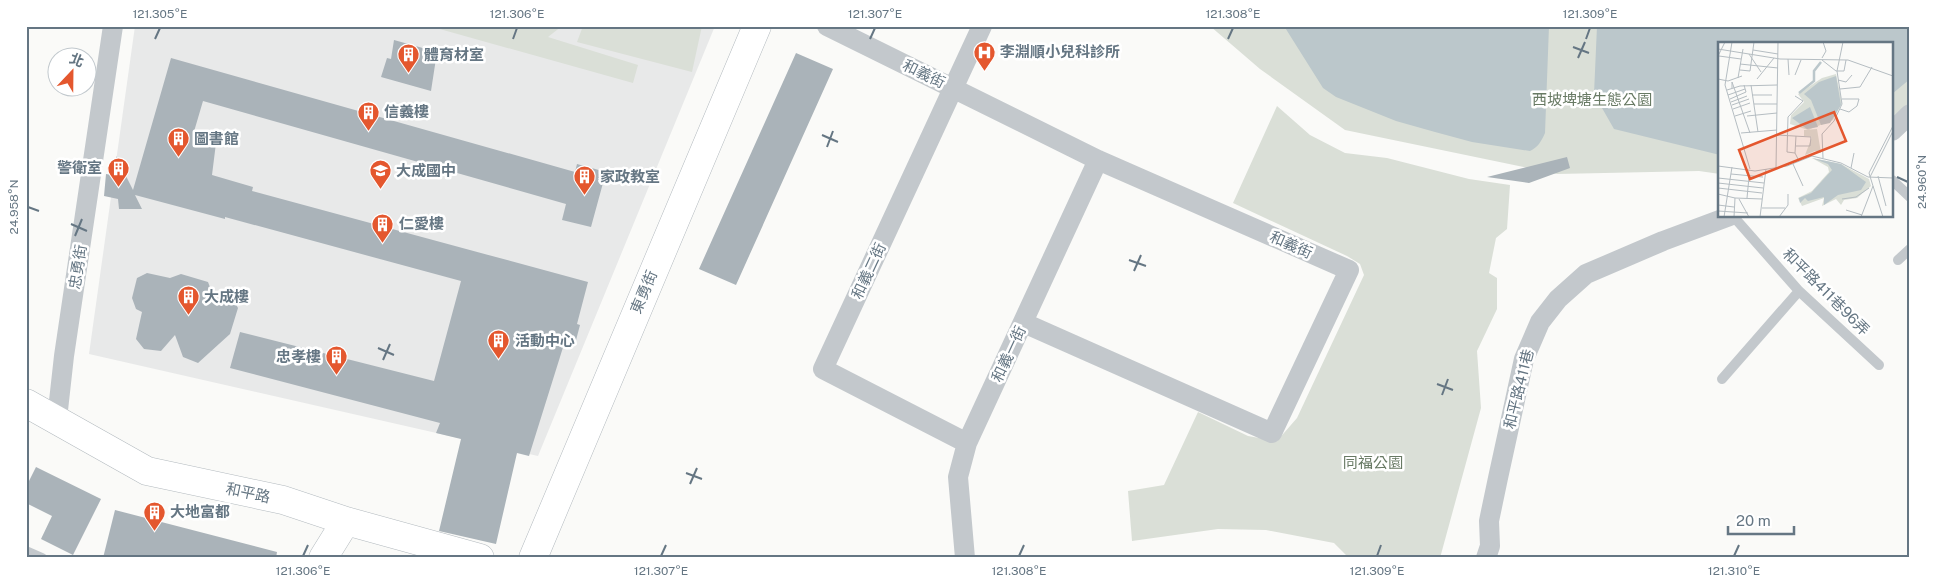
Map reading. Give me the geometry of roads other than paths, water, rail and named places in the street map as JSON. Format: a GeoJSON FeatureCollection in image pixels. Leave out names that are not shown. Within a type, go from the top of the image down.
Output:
{"type":"FeatureCollection","features":[{"type":"Feature","properties":{"kind":"street","name":"忠勇街"},"geometry":{"type":"LineString","coordinates":[[57,419],[64,356],[114,26]]}},
{"type":"Feature","properties":{"kind":"street","name":"東勇街"},"geometry":{"type":"LineString","coordinates":[[533,558],[756,26]]}},
{"type":"Feature","properties":{"kind":"street","name":"和義街"},"geometry":{"type":"LineString","coordinates":[[826,26],[1098,160],[1349,270],[1272,432],[1024,323]]}},
{"type":"Feature","properties":{"kind":"street","name":"和義二街"},"geometry":{"type":"LineString","coordinates":[[967,443],[823,369],[982,26]]}},
{"type":"Feature","properties":{"kind":"street"},"geometry":{"type":"LineString","coordinates":[[1894,129],[1910,114]]}},
{"type":"Feature","properties":{"kind":"street","name":"和義一街"},"geometry":{"type":"LineString","coordinates":[[965,558],[958,477],[967,443],[1098,160]]}},
{"type":"Feature","properties":{"kind":"street","name":"和平路411巷"},"geometry":{"type":"LineString","coordinates":[[1486,558],[1490,546],[1489,521],[1524,358],[1540,322],[1558,299],[1586,274],[1663,241],[1726,218]]}},
{"type":"Feature","properties":{"kind":"street","name":"和平路"},"geometry":{"type":"LineString","coordinates":[[26,403],[147,471],[283,500],[346,521],[480,558]]}},
{"type":"Feature","properties":{"kind":"street"},"geometry":{"type":"LineString","coordinates":[[323,558],[346,521]]}},
{"type":"Feature","properties":{"kind":"lane"},"geometry":{"type":"LineString","coordinates":[[1894,182],[1910,197]]}},
{"type":"Feature","properties":{"kind":"lane","name":"和平路411巷96弄"},"geometry":{"type":"LineString","coordinates":[[1734,218],[1799,291],[1879,365]]}},
{"type":"Feature","properties":{"kind":"lane"},"geometry":{"type":"LineString","coordinates":[[1898,260],[1910,249]]}},
{"type":"Feature","properties":{"kind":"lane"},"geometry":{"type":"LineString","coordinates":[[1722,379],[1799,291]]}},
{"type":"Feature","properties":{"kind":"lane"},"geometry":{"type":"LineString","coordinates":[[26,551],[42,558]]}},
{"type":"Feature","properties":{"kind":"place","name":"李淵順小兒科診所"},"geometry":{"type":"Point","coordinates":[984,71]}},
{"type":"Feature","properties":{"kind":"place","name":"體育材室"},"geometry":{"type":"Point","coordinates":[408,74]}},
{"type":"Feature","properties":{"kind":"place","name":"信義樓"},"geometry":{"type":"Point","coordinates":[368,131]}},
{"type":"Feature","properties":{"kind":"place","name":"圖書館"},"geometry":{"type":"Point","coordinates":[178,158]}},
{"type":"Feature","properties":{"kind":"place","name":"警衛室"},"geometry":{"type":"Point","coordinates":[118,187]}},
{"type":"Feature","properties":{"kind":"place","name":"大成國中"},"geometry":{"type":"Point","coordinates":[380,190]}},
{"type":"Feature","properties":{"kind":"place","name":"家政教室"},"geometry":{"type":"Point","coordinates":[584,196]}},
{"type":"Feature","properties":{"kind":"place","name":"仁愛樓"},"geometry":{"type":"Point","coordinates":[383,243]}},
{"type":"Feature","properties":{"kind":"place","name":"大成樓"},"geometry":{"type":"Point","coordinates":[188,316]}},
{"type":"Feature","properties":{"kind":"place","name":"活動中心"},"geometry":{"type":"Point","coordinates":[499,360]}},
{"type":"Feature","properties":{"kind":"place","name":"忠孝樓"},"geometry":{"type":"Point","coordinates":[337,376]}},
{"type":"Feature","properties":{"kind":"place","name":"大地富都"},"geometry":{"type":"Point","coordinates":[154,531]}},
{"type":"Feature","properties":{"kind":"park label","name":"西坡埤塘生態公園"},"geometry":{"type":"Point","coordinates":[1592,100]}},
{"type":"Feature","properties":{"kind":"park label","name":"同福公園"},"geometry":{"type":"Point","coordinates":[1373,463]}}]}
